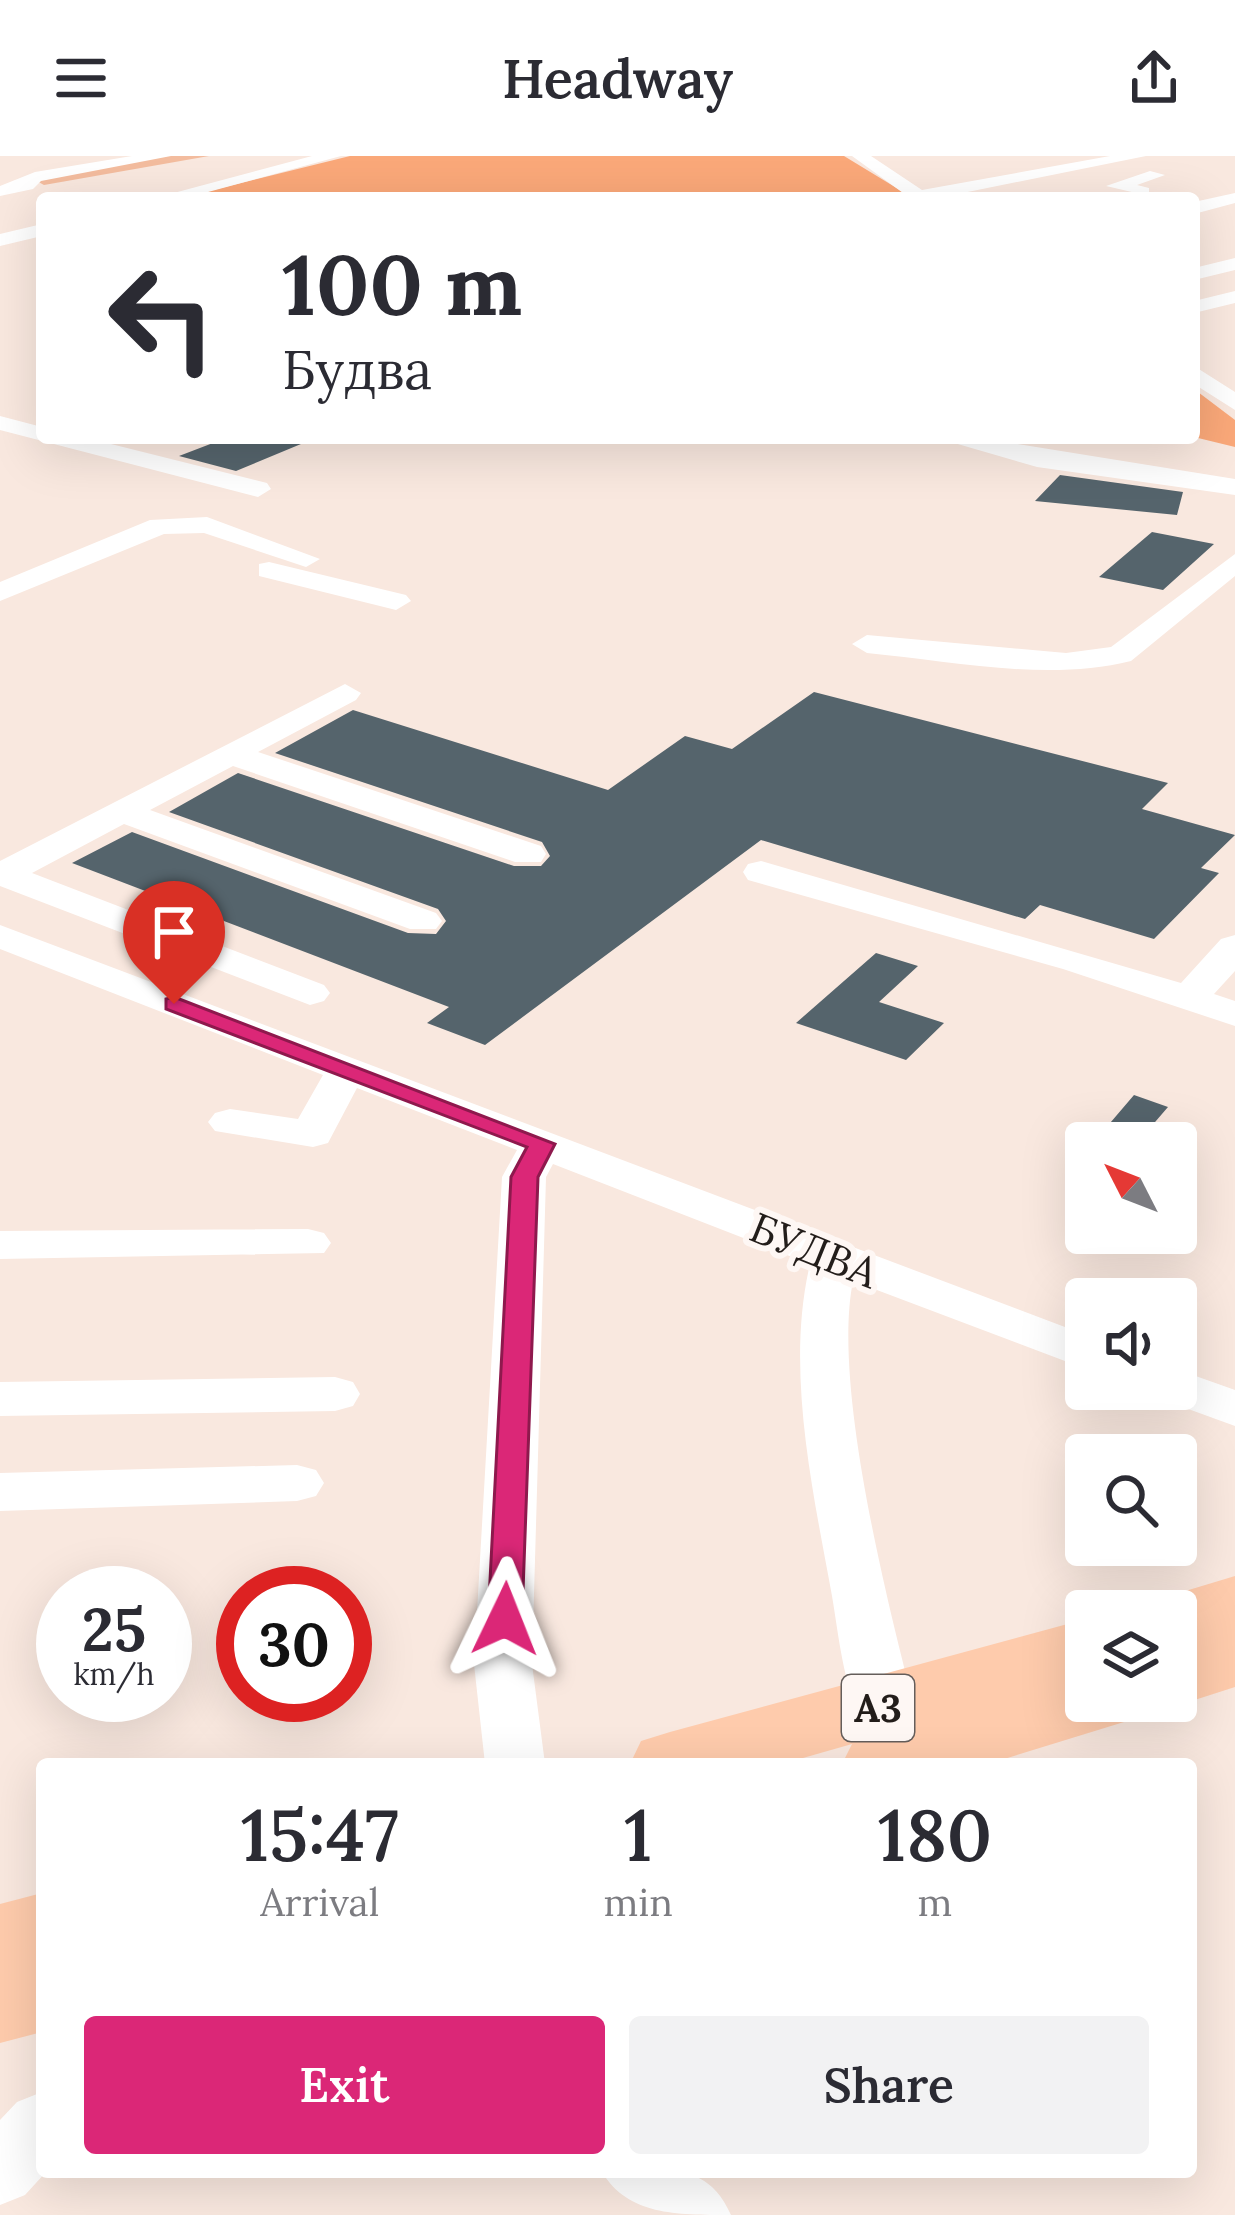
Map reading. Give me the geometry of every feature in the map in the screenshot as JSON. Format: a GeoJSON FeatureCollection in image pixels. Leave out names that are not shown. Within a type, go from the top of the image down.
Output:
{"type":"FeatureCollection","features":[{"type":"Feature","properties":{"kind":"main road"},"geometry":{"type":"LineString","coordinates":[[1197,1616],[1235,1604]]}},
{"type":"Feature","properties":{"kind":"main road","name":"A3"},"geometry":{"type":"LineString","coordinates":[[883,1735],[1065,1657]]}},
{"type":"Feature","properties":{"kind":"main road"},"geometry":{"type":"LineString","coordinates":[[1197,1670],[1235,1658]]}},
{"type":"Feature","properties":{"kind":"main road","name":"A3"},"geometry":{"type":"LineString","coordinates":[[714,1758],[1065,1706]]}},
{"type":"Feature","properties":{"kind":"main road"},"geometry":{"type":"LineString","coordinates":[[0,1941],[36,1932]]}},
{"type":"Feature","properties":{"kind":"main road"},"geometry":{"type":"LineString","coordinates":[[0,2004],[36,1995]]}},
{"type":"Feature","properties":{"kind":"street"},"geometry":{"type":"LineString","coordinates":[[0,191],[44,175],[163,156]]}},
{"type":"Feature","properties":{"kind":"street"},"geometry":{"type":"LineString","coordinates":[[188,192],[333,156]]}},
{"type":"Feature","properties":{"kind":"street"},"geometry":{"type":"LineString","coordinates":[[860,156],[913,192]]}},
{"type":"Feature","properties":{"kind":"street"},"geometry":{"type":"LineString","coordinates":[[1075,156],[1165,170],[1115,186],[1144,192]]}},
{"type":"Feature","properties":{"kind":"street"},"geometry":{"type":"LineString","coordinates":[[947,192],[1122,160]]}},
{"type":"Feature","properties":{"kind":"street"},"geometry":{"type":"LineString","coordinates":[[1200,207],[1235,198]]}},
{"type":"Feature","properties":{"kind":"street"},"geometry":{"type":"LineString","coordinates":[[0,244],[36,232]]}},
{"type":"Feature","properties":{"kind":"street"},"geometry":{"type":"LineString","coordinates":[[0,244],[36,252]]}},
{"type":"Feature","properties":{"kind":"street"},"geometry":{"type":"LineString","coordinates":[[1200,273],[1235,264]]}},
{"type":"Feature","properties":{"kind":"street"},"geometry":{"type":"LineString","coordinates":[[1200,306],[1235,297]]}},
{"type":"Feature","properties":{"kind":"street"},"geometry":{"type":"LineString","coordinates":[[1200,377],[1235,403]]}},
{"type":"Feature","properties":{"kind":"street"},"geometry":{"type":"LineString","coordinates":[[0,423],[36,432]]}},
{"type":"Feature","properties":{"kind":"street"},"geometry":{"type":"LineString","coordinates":[[82,444],[258,489]]}},
{"type":"Feature","properties":{"kind":"street"},"geometry":{"type":"LineString","coordinates":[[974,444],[1037,459],[1235,487]]}},
{"type":"Feature","properties":{"kind":"street"},"geometry":{"type":"LineString","coordinates":[[0,592],[137,533],[207,525],[306,559]]}},
{"type":"Feature","properties":{"kind":"street"},"geometry":{"type":"LineString","coordinates":[[137,533],[396,601]]}},
{"type":"Feature","properties":{"kind":"street"},"geometry":{"type":"LineString","coordinates":[[867,644],[1050,661],[1120,655],[1235,562]]}},
{"type":"Feature","properties":{"kind":"street"},"geometry":{"type":"LineString","coordinates":[[1,875],[345,693]]}},
{"type":"Feature","properties":{"kind":"street"},"geometry":{"type":"LineString","coordinates":[[234,755],[528,854]]}},
{"type":"Feature","properties":{"kind":"street"},"geometry":{"type":"LineString","coordinates":[[124,812],[422,921]]}},
{"type":"Feature","properties":{"kind":"street"},"geometry":{"type":"LineString","coordinates":[[761,872],[1077,961],[1235,1014]]}},
{"type":"Feature","properties":{"kind":"street"},"geometry":{"type":"LineString","coordinates":[[1,875],[310,992]]}},
{"type":"Feature","properties":{"kind":"street","name":"БУДВА"},"geometry":{"type":"LineString","coordinates":[[0,936],[1065,1345]]}},
{"type":"Feature","properties":{"kind":"street"},"geometry":{"type":"LineString","coordinates":[[1189,998],[1235,947]]}},
{"type":"Feature","properties":{"kind":"street"},"geometry":{"type":"LineString","coordinates":[[230,1122],[313,1134],[331,1092],[348,1072]]}},
{"type":"Feature","properties":{"kind":"street"},"geometry":{"type":"LineString","coordinates":[[514,1758],[503,1664],[523,1200],[530,1159],[542,1144]]}},
{"type":"Feature","properties":{"kind":"street"},"geometry":{"type":"LineString","coordinates":[[0,1246],[308,1243]]}},
{"type":"Feature","properties":{"kind":"street"},"geometry":{"type":"LineString","coordinates":[[834,1260],[824,1285],[834,1419],[883,1735]]}},
{"type":"Feature","properties":{"kind":"street"},"geometry":{"type":"LineString","coordinates":[[0,1400],[335,1394]]}},
{"type":"Feature","properties":{"kind":"street"},"geometry":{"type":"LineString","coordinates":[[1197,1394],[1235,1409]]}},
{"type":"Feature","properties":{"kind":"street"},"geometry":{"type":"LineString","coordinates":[[0,1492],[297,1484]]}},
{"type":"Feature","properties":{"kind":"street"},"geometry":{"type":"LineString","coordinates":[[0,2171],[36,2132]]}},
{"type":"Feature","properties":{"kind":"street"},"geometry":{"type":"LineString","coordinates":[[646,2178],[694,2215]]}},
{"type":"Feature","properties":{"kind":"shaded area"},"geometry":{"type":"Polygon","coordinates":[[[350,156],[844,156],[903,192],[205,192],[350,156]]]}},
{"type":"Feature","properties":{"kind":"shaded area"},"geometry":{"type":"Polygon","coordinates":[[[1200,394],[1235,420],[1235,447],[1200,438],[1200,394]]]}},
{"type":"Feature","properties":{"kind":"building"},"geometry":{"type":"Polygon","coordinates":[[[210,444],[301,444],[236,471],[179,456],[210,444]]]}},
{"type":"Feature","properties":{"kind":"building"},"geometry":{"type":"Polygon","coordinates":[[[1060,475],[1183,492],[1177,515],[1035,501],[1060,475]]]}},
{"type":"Feature","properties":{"kind":"building"},"geometry":{"type":"Polygon","coordinates":[[[1152,532],[1214,544],[1163,590],[1099,577],[1152,532]]]}},
{"type":"Feature","properties":{"kind":"building"},"geometry":{"type":"Polygon","coordinates":[[[814,692],[1168,783],[1142,809],[1235,835],[1201,868],[1219,873],[1154,939],[1040,905],[1025,919],[761,840],[485,1045],[427,1023],[449,1007],[72,863],[132,832],[408,933],[436,934],[446,921],[438,909],[169,812],[238,773],[514,866],[541,866],[550,856],[542,842],[275,753],[353,710],[608,790],[685,736],[732,749],[814,692]]]}},
{"type":"Feature","properties":{"kind":"building"},"geometry":{"type":"Polygon","coordinates":[[[876,953],[918,966],[879,1002],[944,1023],[906,1060],[796,1023],[876,953]]]}},
{"type":"Feature","properties":{"kind":"building"},"geometry":{"type":"Polygon","coordinates":[[[1134,1095],[1168,1107],[1155,1122],[1111,1122],[1134,1095]]]}},
{"type":"Feature","properties":{"kind":"waterway"},"geometry":{"type":"LineString","coordinates":[[44,180],[201,156]]}},
{"type":"Feature","properties":{"kind":"route"},"geometry":{"type":"LineString","coordinates":[[174,1004],[542,1144],[524,1177],[505,1619]]}}]}
